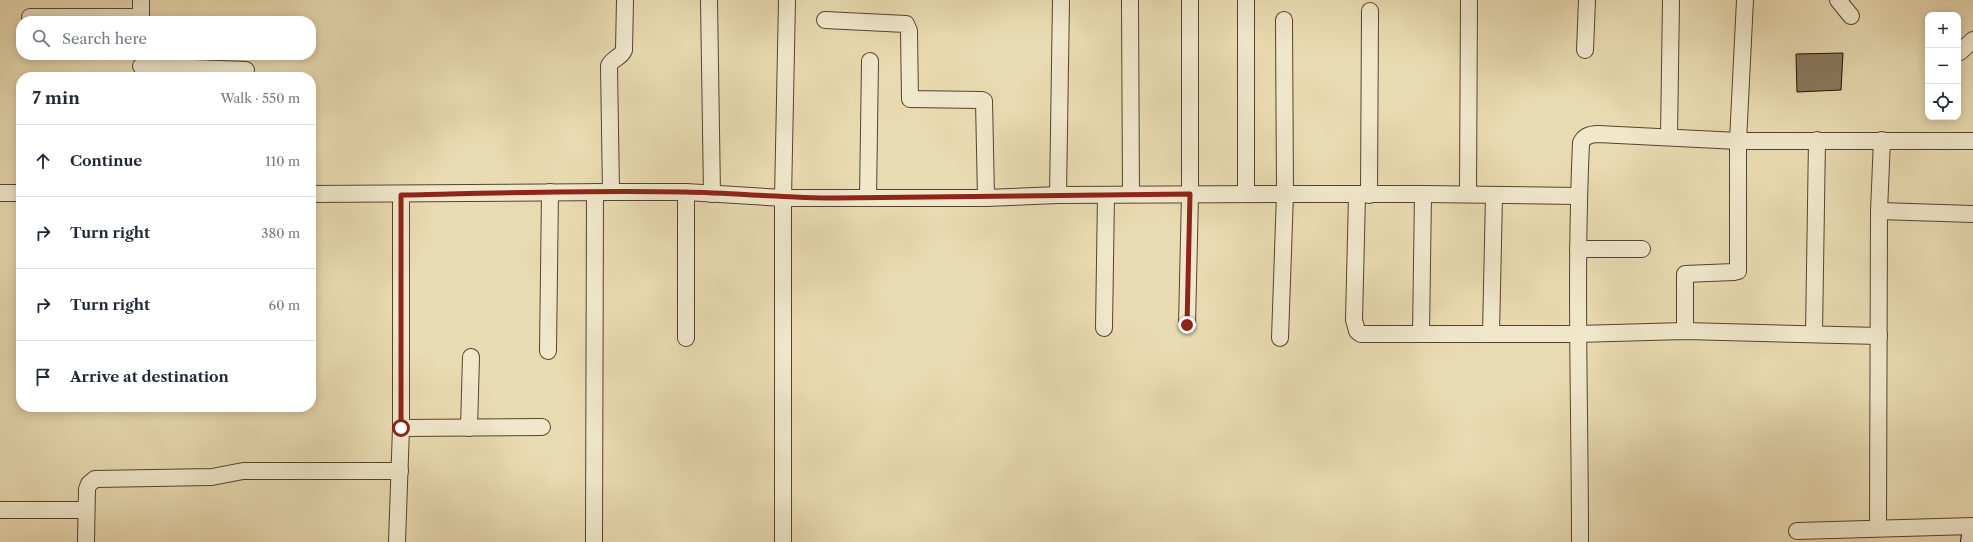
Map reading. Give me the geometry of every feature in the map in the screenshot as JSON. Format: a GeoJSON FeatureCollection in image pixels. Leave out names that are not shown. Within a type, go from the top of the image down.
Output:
{"type":"FeatureCollection","features":[{"type":"Feature","properties":{"kind":"street"},"geometry":{"type":"LineString","coordinates":[[141,0],[141,16]]}},
{"type":"Feature","properties":{"kind":"street"},"geometry":{"type":"LineString","coordinates":[[594,542],[603,192],[609,66],[612,60],[622,55],[624,50],[625,0]]}},
{"type":"Feature","properties":{"kind":"street"},"geometry":{"type":"LineString","coordinates":[[709,0],[712,194]]}},
{"type":"Feature","properties":{"kind":"street"},"geometry":{"type":"LineString","coordinates":[[783,542],[783,198],[787,0]]}},
{"type":"Feature","properties":{"kind":"street"},"geometry":{"type":"LineString","coordinates":[[1058,195],[1061,0]]}},
{"type":"Feature","properties":{"kind":"street"},"geometry":{"type":"LineString","coordinates":[[1130,0],[1131,194]]}},
{"type":"Feature","properties":{"kind":"street"},"geometry":{"type":"LineString","coordinates":[[1187,325],[1190,194],[1190,0]]}},
{"type":"Feature","properties":{"kind":"street"},"geometry":{"type":"LineString","coordinates":[[1246,0],[1246,194]]}},
{"type":"Feature","properties":{"kind":"street"},"geometry":{"type":"LineString","coordinates":[[1468,194],[1469,0]]}},
{"type":"Feature","properties":{"kind":"street"},"geometry":{"type":"LineString","coordinates":[[1584,50],[1587,0]]}},
{"type":"Feature","properties":{"kind":"street"},"geometry":{"type":"LineString","coordinates":[[1670,137],[1671,0]]}},
{"type":"Feature","properties":{"kind":"street"},"geometry":{"type":"LineString","coordinates":[[1685,331],[1685,274],[1738,271],[1738,141],[1745,0]]}},
{"type":"Feature","properties":{"kind":"street"},"geometry":{"type":"LineString","coordinates":[[1838,0],[1851,16]]}},
{"type":"Feature","properties":{"kind":"street"},"geometry":{"type":"LineString","coordinates":[[1370,11],[1363,195],[1354,320],[1356,329],[1359,333],[1577,334],[1685,331],[1879,336]]}},
{"type":"Feature","properties":{"kind":"street"},"geometry":{"type":"LineString","coordinates":[[825,20],[906,24],[909,31],[908,93],[910,99],[983,100],[986,198]]}},
{"type":"Feature","properties":{"kind":"street"},"geometry":{"type":"LineString","coordinates":[[1280,338],[1285,194],[1284,20]]}},
{"type":"Feature","properties":{"kind":"street"},"geometry":{"type":"LineString","coordinates":[[1961,51],[1973,40]]}},
{"type":"Feature","properties":{"kind":"street"},"geometry":{"type":"LineString","coordinates":[[868,198],[870,61]]}},
{"type":"Feature","properties":{"kind":"street"},"geometry":{"type":"LineString","coordinates":[[141,66],[246,70]]}},
{"type":"Feature","properties":{"kind":"street"},"geometry":{"type":"LineString","coordinates":[[1580,542],[1577,334],[1578,248],[1581,143],[1586,137],[1598,134],[1738,141],[1973,140]]}},
{"type":"Feature","properties":{"kind":"street"},"geometry":{"type":"LineString","coordinates":[[1814,334],[1817,140]]}},
{"type":"Feature","properties":{"kind":"street"},"geometry":{"type":"LineString","coordinates":[[1878,528],[1879,211],[1882,140]]}},
{"type":"Feature","properties":{"kind":"street"},"geometry":{"type":"LineString","coordinates":[[548,351],[550,192]]}},
{"type":"Feature","properties":{"kind":"street"},"geometry":{"type":"LineString","coordinates":[[316,194],[401,195],[550,192],[686,192],[783,198],[986,198],[1131,194],[1468,194],[1579,196]]}},
{"type":"Feature","properties":{"kind":"street"},"geometry":{"type":"LineString","coordinates":[[686,192],[686,338]]}},
{"type":"Feature","properties":{"kind":"street"},"geometry":{"type":"LineString","coordinates":[[0,193],[16,193]]}},
{"type":"Feature","properties":{"kind":"street"},"geometry":{"type":"LineString","coordinates":[[1421,334],[1423,194]]}},
{"type":"Feature","properties":{"kind":"street"},"geometry":{"type":"LineString","coordinates":[[398,542],[401,428],[401,195]]}},
{"type":"Feature","properties":{"kind":"street"},"geometry":{"type":"LineString","coordinates":[[1104,328],[1106,195]]}},
{"type":"Feature","properties":{"kind":"street"},"geometry":{"type":"LineString","coordinates":[[1492,334],[1494,195]]}},
{"type":"Feature","properties":{"kind":"street"},"geometry":{"type":"LineString","coordinates":[[1879,211],[1973,214]]}},
{"type":"Feature","properties":{"kind":"street"},"geometry":{"type":"LineString","coordinates":[[1578,248],[1642,249]]}},
{"type":"Feature","properties":{"kind":"street"},"geometry":{"type":"LineString","coordinates":[[469,428],[470,357]]}},
{"type":"Feature","properties":{"kind":"street"},"geometry":{"type":"LineString","coordinates":[[401,428],[542,427]]}},
{"type":"Feature","properties":{"kind":"street"},"geometry":{"type":"LineString","coordinates":[[86,542],[87,489],[92,480],[98,478],[212,477],[243,471],[400,470]]}},
{"type":"Feature","properties":{"kind":"street"},"geometry":{"type":"LineString","coordinates":[[0,510],[86,510]]}},
{"type":"Feature","properties":{"kind":"street"},"geometry":{"type":"LineString","coordinates":[[1797,531],[1973,526]]}},
{"type":"Feature","properties":{"kind":"street"},"geometry":{"type":"LineString","coordinates":[[1972,542],[1973,535]]}},
{"type":"Feature","properties":{"kind":"building"},"geometry":{"type":"Polygon","coordinates":[[[1843,53],[1841,90],[1797,92],[1796,54],[1843,53]]]}},
{"type":"Feature","properties":{"kind":"route"},"geometry":{"type":"LineString","coordinates":[[401,428],[401,195],[550,192],[686,192],[783,198],[986,198],[1058,195],[1190,194],[1187,325]]}}]}
